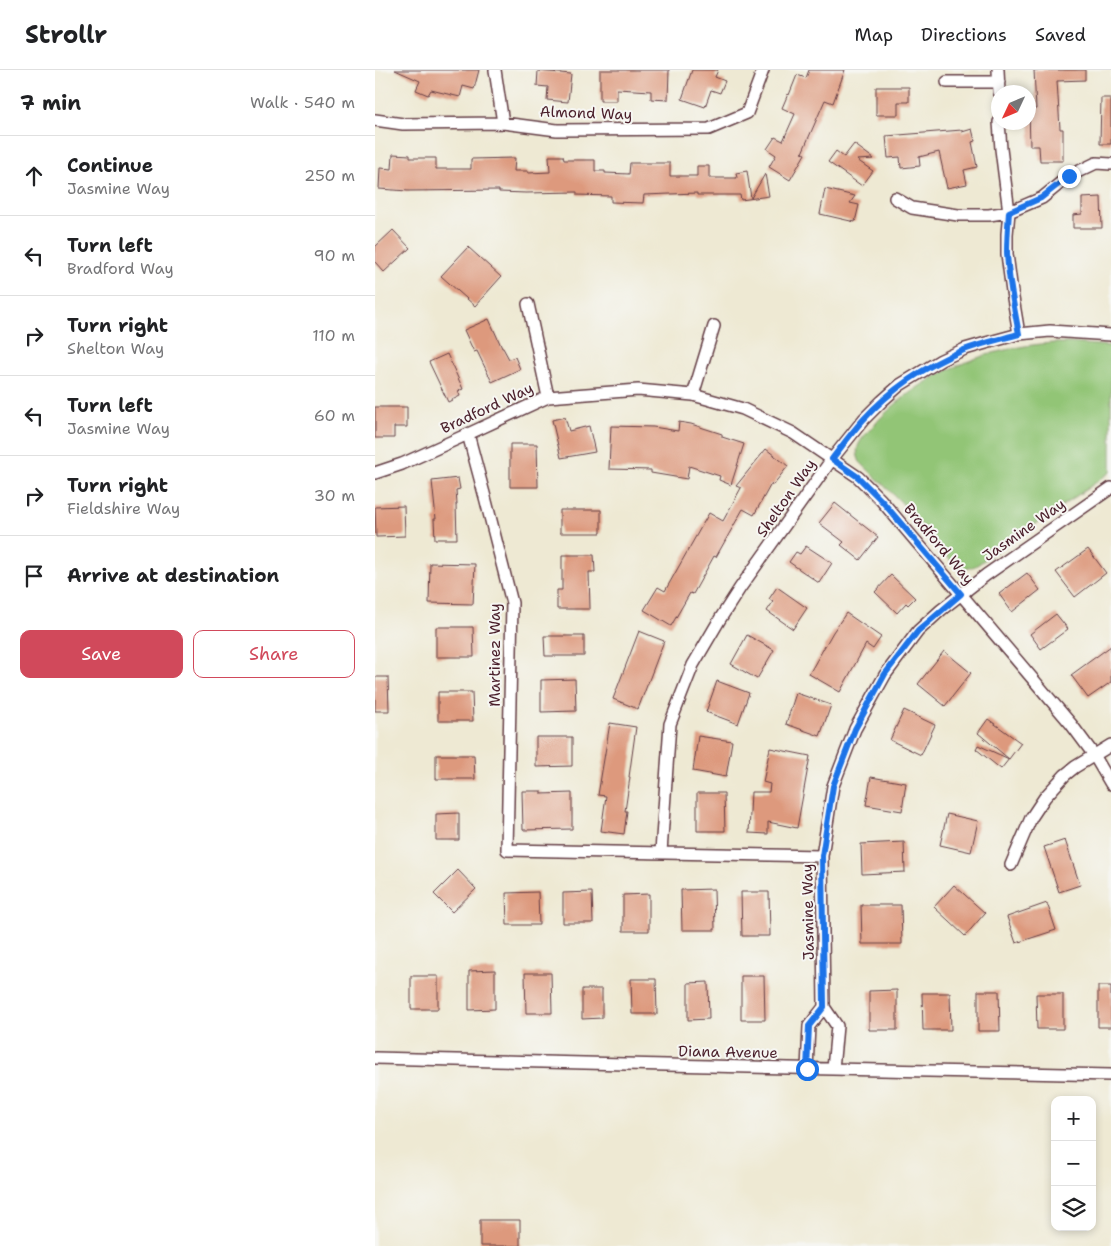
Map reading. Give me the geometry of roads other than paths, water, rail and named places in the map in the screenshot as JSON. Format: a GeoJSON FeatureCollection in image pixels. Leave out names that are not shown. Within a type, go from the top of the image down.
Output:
{"type":"FeatureCollection","features":[{"type":"Feature","properties":{"kind":"street"},"geometry":{"type":"LineString","coordinates":[[495,70],[503,123]]}},
{"type":"Feature","properties":{"kind":"street","name":"Almond Way"},"geometry":{"type":"LineString","coordinates":[[375,120],[403,124],[503,123],[557,130],[709,129],[747,113],[763,70]]}},
{"type":"Feature","properties":{"kind":"street"},"geometry":{"type":"LineString","coordinates":[[998,70],[999,85]]}},
{"type":"Feature","properties":{"kind":"street"},"geometry":{"type":"LineString","coordinates":[[947,82],[991,86]]}},
{"type":"Feature","properties":{"kind":"street"},"geometry":{"type":"LineString","coordinates":[[1000,130],[1009,212],[1007,254],[1019,334]]}},
{"type":"Feature","properties":{"kind":"street"},"geometry":{"type":"LineString","coordinates":[[895,198],[912,208],[958,215],[989,215],[1009,212],[1041,198],[1069,176],[1096,163],[1111,164]]}},
{"type":"Feature","properties":{"kind":"street"},"geometry":{"type":"LineString","coordinates":[[528,304],[548,396]]}},
{"type":"Feature","properties":{"kind":"street"},"geometry":{"type":"LineString","coordinates":[[693,395],[714,326]]}},
{"type":"Feature","properties":{"kind":"street","name":"Shelton Way"},"geometry":{"type":"LineString","coordinates":[[661,852],[670,724],[693,665],[740,588],[832,459],[864,419],[900,385],[941,360],[965,350],[1019,334],[1050,331],[1111,334]]}},
{"type":"Feature","properties":{"kind":"street","name":"Bradford Way"},"geometry":{"type":"LineString","coordinates":[[375,473],[402,464],[548,396],[638,390],[693,395],[743,409],[793,433],[858,477],[881,500],[1071,724],[1094,755],[1111,784]]}},
{"type":"Feature","properties":{"kind":"street","name":"Martinez Way"},"geometry":{"type":"LineString","coordinates":[[468,434],[512,603],[507,850],[661,852]]}},
{"type":"Feature","properties":{"kind":"street","name":"Jasmine Way"},"geometry":{"type":"LineString","coordinates":[[824,1007],[822,856],[833,786],[855,729],[885,674],[918,631],[961,594],[993,569],[1111,488]]}},
{"type":"Feature","properties":{"kind":"street"},"geometry":{"type":"LineString","coordinates":[[1011,865],[1031,818],[1045,797],[1065,775],[1111,745]]}},
{"type":"Feature","properties":{"kind":"street"},"geometry":{"type":"LineString","coordinates":[[661,852],[822,856]]}},
{"type":"Feature","properties":{"kind":"street"},"geometry":{"type":"LineString","coordinates":[[807,1069],[809,1026],[824,1007],[837,1026],[833,1069]]}},
{"type":"Feature","properties":{"kind":"street","name":"Diana Avenue"},"geometry":{"type":"LineString","coordinates":[[375,1058],[1111,1075]]}}]}
